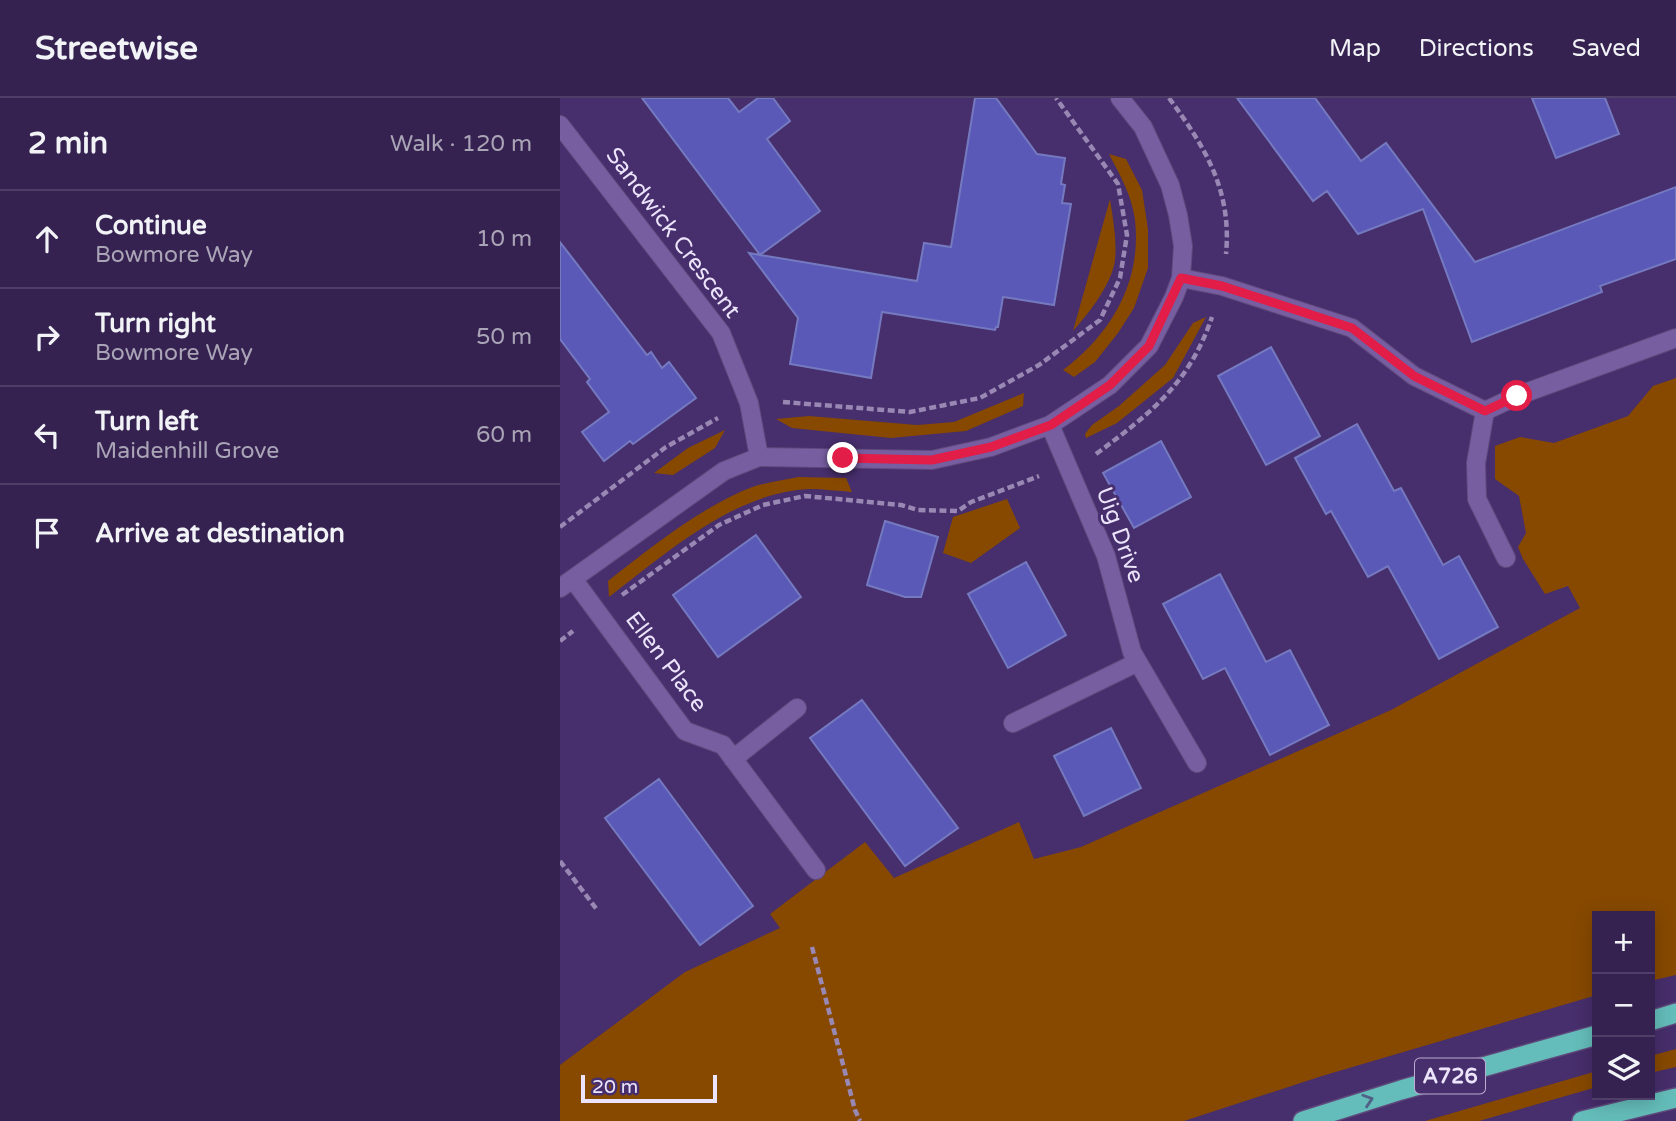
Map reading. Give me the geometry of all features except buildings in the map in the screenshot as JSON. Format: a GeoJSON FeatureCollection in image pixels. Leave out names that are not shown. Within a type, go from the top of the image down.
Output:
{"type":"FeatureCollection","features":[{"type":"Feature","properties":{"kind":"highway"},"geometry":{"type":"LineString","coordinates":[[1655,1019],[1676,1013]]}},
{"type":"Feature","properties":{"kind":"highway","name":"A726"},"geometry":{"type":"LineString","coordinates":[[1303,1121],[1414,1086],[1592,1036]]}},
{"type":"Feature","properties":{"kind":"highway"},"geometry":{"type":"LineString","coordinates":[[1582,1121],[1676,1098]]}},
{"type":"Feature","properties":{"kind":"street"},"geometry":{"type":"LineString","coordinates":[[567,583],[724,471],[759,457],[932,460],[991,447],[1051,425],[1110,385],[1149,346],[1181,278],[1183,246],[1170,185],[1143,127],[1120,98]]}},
{"type":"Feature","properties":{"kind":"street","name":"Sandwick Crescent"},"geometry":{"type":"LineString","coordinates":[[560,125],[720,333],[749,402],[759,457]]}},
{"type":"Feature","properties":{"kind":"street"},"geometry":{"type":"LineString","coordinates":[[1181,278],[1222,286],[1352,328],[1414,376],[1485,411]]}},
{"type":"Feature","properties":{"kind":"street"},"geometry":{"type":"LineString","coordinates":[[1485,411],[1517,396],[1676,338]]}},
{"type":"Feature","properties":{"kind":"street"},"geometry":{"type":"LineString","coordinates":[[1485,411],[1476,463],[1477,499],[1506,558]]}},
{"type":"Feature","properties":{"kind":"street","name":"Uig Drive"},"geometry":{"type":"LineString","coordinates":[[1051,425],[1106,556],[1132,652],[1197,763]]}},
{"type":"Feature","properties":{"kind":"street","name":"Ellen Place"},"geometry":{"type":"LineString","coordinates":[[567,583],[685,731],[723,745],[816,870]]}},
{"type":"Feature","properties":{"kind":"street"},"geometry":{"type":"LineString","coordinates":[[1013,723],[1138,662]]}},
{"type":"Feature","properties":{"kind":"street"},"geometry":{"type":"LineString","coordinates":[[733,759],[797,708]]}},
{"type":"Feature","properties":{"kind":"path"},"geometry":{"type":"LineString","coordinates":[[560,527],[666,447],[749,402],[797,402],[909,412],[980,398],[1039,365],[1100,320],[1120,278],[1127,235],[1118,184],[1056,98]]}},
{"type":"Feature","properties":{"kind":"path"},"geometry":{"type":"LineString","coordinates":[[560,862],[598,911]]}},
{"type":"Feature","properties":{"kind":"path"},"geometry":{"type":"LineString","coordinates":[[813,947],[860,1121]]}},
{"type":"Feature","properties":{"kind":"shaded area"},"geometry":{"type":"Polygon","coordinates":[[[1109,154],[1126,159],[1142,190],[1148,229],[1148,268],[1134,308],[1118,333],[1095,362],[1074,377],[1063,370],[1080,356],[1109,323],[1120,305],[1133,265],[1135,220],[1125,186],[1109,154]]]}},
{"type":"Feature","properties":{"kind":"shaded area"},"geometry":{"type":"Polygon","coordinates":[[[1110,199],[1115,245],[1113,269],[1099,298],[1073,331],[1110,199]]]}},
{"type":"Feature","properties":{"kind":"shaded area"},"geometry":{"type":"Polygon","coordinates":[[[1206,317],[1173,378],[1117,423],[1086,438],[1085,434],[1092,425],[1119,406],[1165,365],[1193,323],[1206,317]]]}},
{"type":"Feature","properties":{"kind":"shaded area"},"geometry":{"type":"Polygon","coordinates":[[[1676,378],[1676,975],[1655,980],[1655,911],[1592,911],[1592,996],[1322,1076],[1184,1121],[560,1121],[560,1065],[685,972],[780,928],[770,914],[865,842],[894,878],[1019,822],[1034,859],[1081,847],[1391,710],[1580,608],[1568,586],[1545,594],[1523,559],[1518,547],[1526,533],[1519,496],[1495,479],[1495,446],[1520,437],[1554,443],[1628,416],[1653,386],[1676,378]]]}},
{"type":"Feature","properties":{"kind":"shaded area"},"geometry":{"type":"Polygon","coordinates":[[[1024,393],[1023,406],[966,431],[891,438],[792,428],[776,419],[809,416],[917,425],[954,422],[1024,393]]]}},
{"type":"Feature","properties":{"kind":"shaded area"},"geometry":{"type":"Polygon","coordinates":[[[725,430],[715,448],[673,475],[654,473],[688,448],[725,430]]]}},
{"type":"Feature","properties":{"kind":"shaded area"},"geometry":{"type":"Polygon","coordinates":[[[798,477],[846,478],[852,492],[809,489],[754,501],[702,528],[609,597],[608,581],[698,515],[755,486],[798,477]]]}},
{"type":"Feature","properties":{"kind":"shaded area"},"geometry":{"type":"Polygon","coordinates":[[[1007,499],[1020,528],[971,563],[943,553],[953,517],[1007,499]]]}},
{"type":"Feature","properties":{"kind":"shaded area"},"geometry":{"type":"Polygon","coordinates":[[[1676,1049],[1676,1067],[1655,1072],[1655,1055],[1676,1049]]]}},
{"type":"Feature","properties":{"kind":"shaded area"},"geometry":{"type":"Polygon","coordinates":[[[1592,1072],[1592,1088],[1479,1121],[1425,1121],[1592,1072]]]}},
{"type":"Feature","properties":{"kind":"route"},"geometry":{"type":"LineString","coordinates":[[843,458],[895,457],[932,460],[991,447],[1051,425],[1110,385],[1149,346],[1181,278],[1222,286],[1352,328],[1414,376],[1485,411],[1517,396]]}}]}
